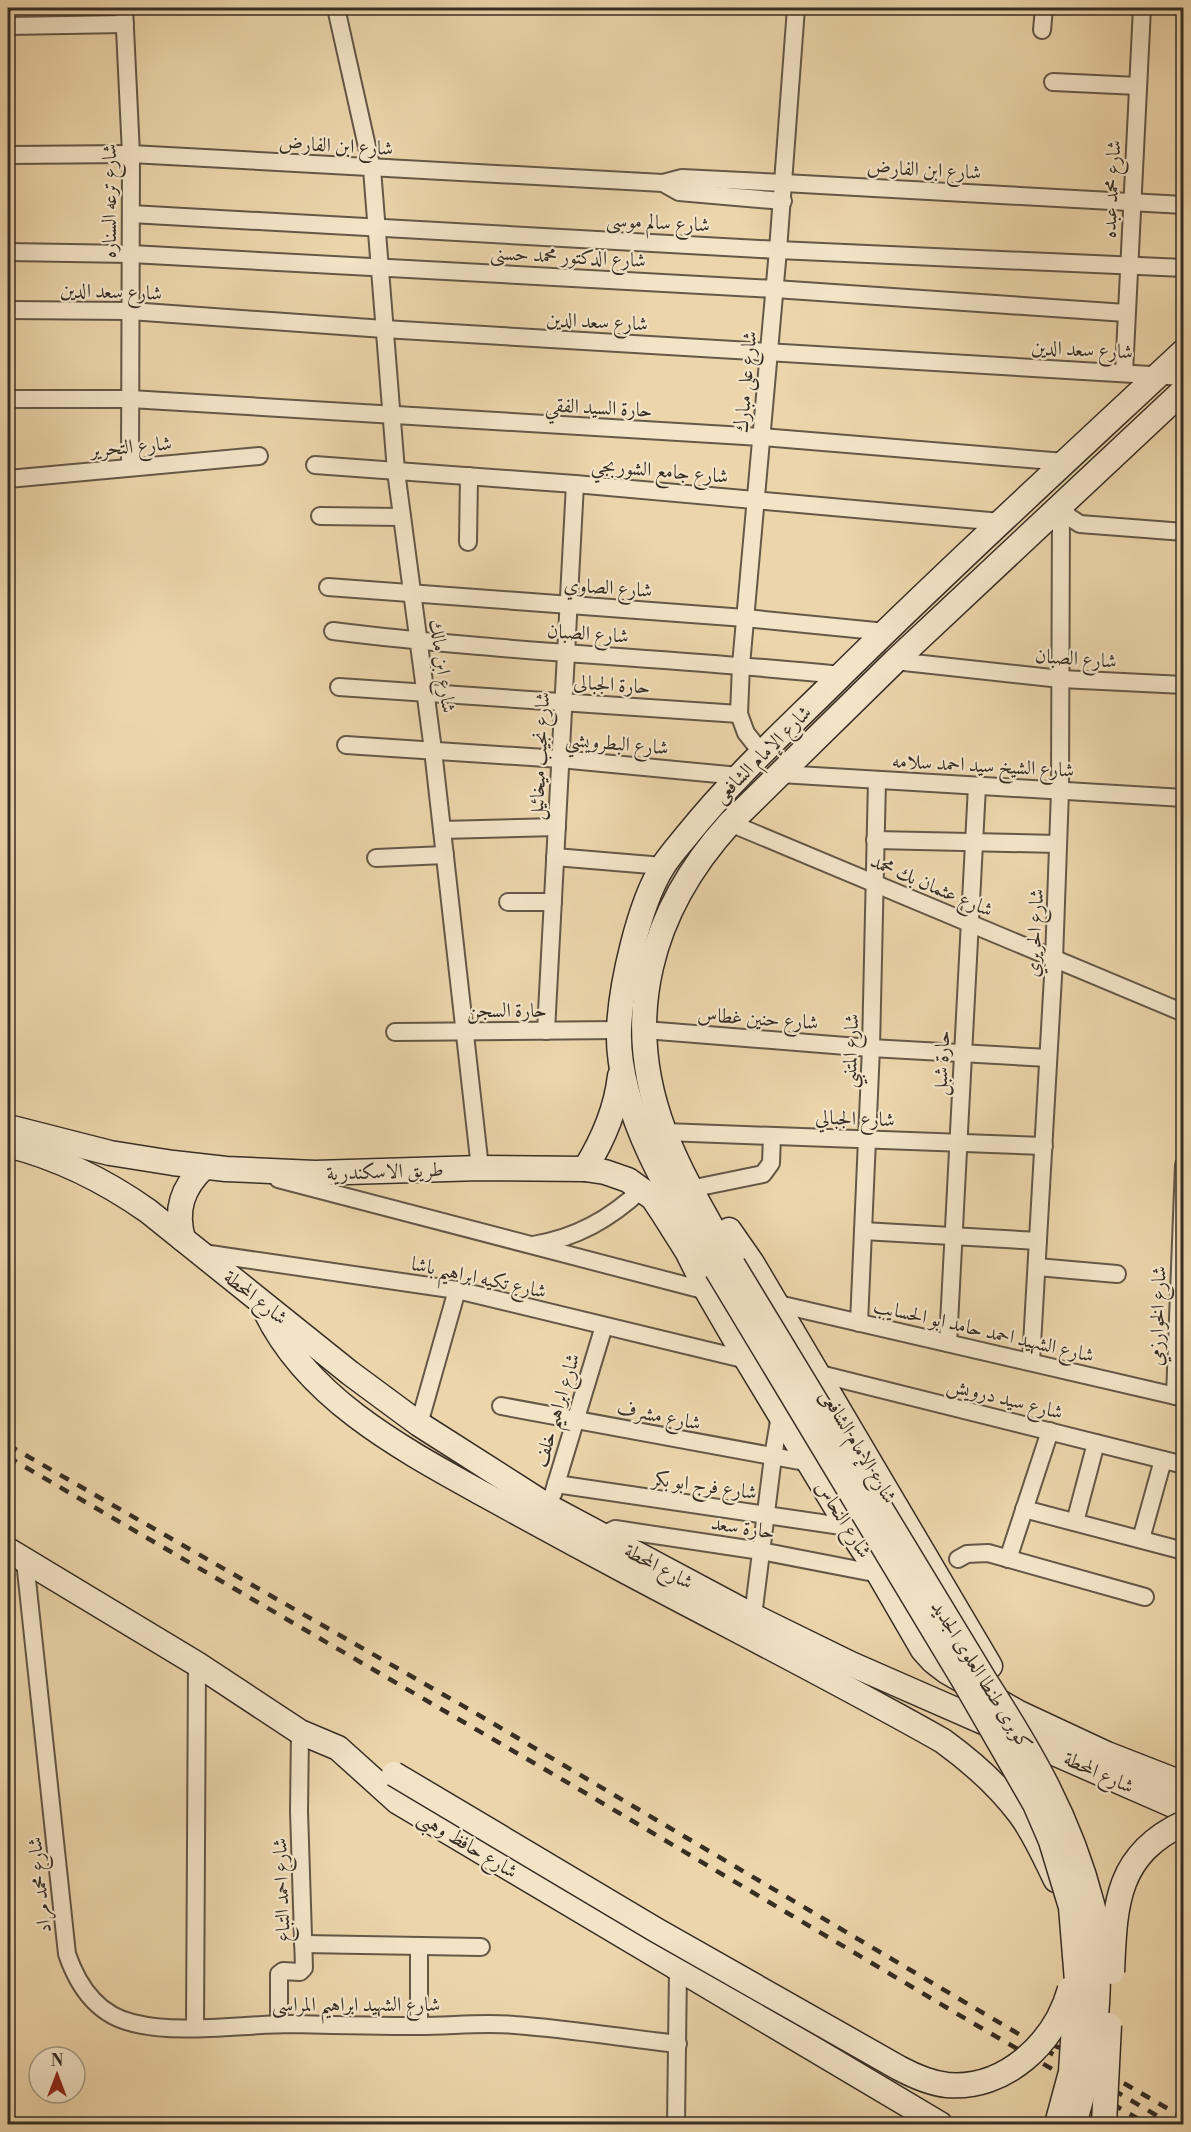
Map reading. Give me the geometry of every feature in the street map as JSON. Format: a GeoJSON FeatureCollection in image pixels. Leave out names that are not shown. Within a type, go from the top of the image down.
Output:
{"type":"FeatureCollection","features":[{"type":"Feature","properties":{"kind":"main road","name":"شارع الإمام الشافعى"},"geometry":{"type":"LineString","coordinates":[[719,1275],[643,1137],[631,1107],[621,1065],[619,1030],[626,974],[642,913],[663,866],[706,812],[762,753],[1001,522],[1184,351]]}},
{"type":"Feature","properties":{"kind":"main road","name":"شارع الإمام الشافعى"},"geometry":{"type":"LineString","coordinates":[[719,1275],[690,1189],[665,1132],[654,1099],[647,1065],[646,998],[651,965],[660,933],[673,903],[689,874],[730,823],[895,662],[1184,390]]}},
{"type":"Feature","properties":{"kind":"main road"},"geometry":{"type":"LineString","coordinates":[[585,1169],[610,1120],[618,1093],[621,1065]]}},
{"type":"Feature","properties":{"kind":"main road","name":"طريق الاسكندرية"},"geometry":{"type":"LineString","coordinates":[[8,1127],[110,1153],[248,1171],[315,1173],[480,1168],[585,1169],[605,1172],[621,1177],[653,1198],[687,1251],[719,1275]]}},
{"type":"Feature","properties":{"kind":"main road"},"geometry":{"type":"LineString","coordinates":[[8,1145],[61,1161],[91,1175],[148,1211],[191,1246]]}},
{"type":"Feature","properties":{"kind":"main road"},"geometry":{"type":"LineString","coordinates":[[191,1246],[179,1213],[181,1200],[186,1187],[204,1167]]}},
{"type":"Feature","properties":{"kind":"main road","name":"شارع الإمام الشافعى"},"geometry":{"type":"LineString","coordinates":[[690,1189],[723,1220],[752,1263],[1017,1712]]}},
{"type":"Feature","properties":{"kind":"main road","name":"شارع المحطة"},"geometry":{"type":"LineString","coordinates":[[191,1246],[419,1424],[549,1508],[753,1616],[851,1664],[1184,1810]]}},
{"type":"Feature","properties":{"kind":"main road","name":"شارع النحاس"},"geometry":{"type":"LineString","coordinates":[[719,1275],[747,1360],[879,1574],[923,1650],[946,1671],[1017,1712]]}},
{"type":"Feature","properties":{"kind":"main road","name":"كوبرى طنطا العلوى الجديد"},"geometry":{"type":"LineString","coordinates":[[719,1275],[963,1679],[1021,1778],[1051,1841],[1071,1907],[1077,1981],[1074,2051],[1071,2072],[1057,2124]]}},
{"type":"Feature","properties":{"kind":"main road","name":"كوبرى طنطا العلوى الجديد"},"geometry":{"type":"LineString","coordinates":[[719,1275],[1022,1739],[1045,1780],[1069,1833],[1093,1906],[1098,1956],[1099,2002],[1087,2076],[1074,2124]]}},
{"type":"Feature","properties":{"kind":"main road"},"geometry":{"type":"LineString","coordinates":[[260,1300],[273,1326],[318,1384],[394,1443],[580,1548],[906,1720],[943,1741],[965,1757],[997,1786],[1022,1816],[1071,1907]]}},
{"type":"Feature","properties":{"kind":"main road","name":"شارع حافظ وهبى"},"geometry":{"type":"LineString","coordinates":[[16,1555],[197,1664],[300,1732],[338,1748],[398,1802],[940,2124]]}},
{"type":"Feature","properties":{"kind":"main road"},"geometry":{"type":"LineString","coordinates":[[916,1693],[929,1679],[933,1661]]}},
{"type":"Feature","properties":{"kind":"main road","name":"شارع المحطة"},"geometry":{"type":"LineString","coordinates":[[1017,1712],[1107,1754],[1184,1784]]}},
{"type":"Feature","properties":{"kind":"main road"},"geometry":{"type":"LineString","coordinates":[[338,1748],[394,1774],[656,1930],[898,2068],[929,2082],[946,2085],[974,2084],[1007,2071],[1026,2058],[1042,2043],[1055,2025],[1065,2005],[1075,1960]]}},
{"type":"Feature","properties":{"kind":"main road"},"geometry":{"type":"LineString","coordinates":[[1104,2124],[1115,1914],[1121,1888],[1133,1865],[1150,1845],[1184,1823]]}},
{"type":"Feature","properties":{"kind":"street","name":"شارع ابن مالك"},"geometry":{"type":"LineString","coordinates":[[336,8],[372,169],[396,471],[433,750],[480,1168]]}},
{"type":"Feature","properties":{"kind":"street","name":"شارع على مبارك"},"geometry":{"type":"LineString","coordinates":[[762,753],[746,733],[739,714],[741,665],[783,201],[797,8]]}},
{"type":"Feature","properties":{"kind":"street"},"geometry":{"type":"LineString","coordinates":[[1042,30],[1044,8]]}},
{"type":"Feature","properties":{"kind":"street","name":"شارع محمد عبده"},"geometry":{"type":"LineString","coordinates":[[1124,373],[1142,8]]}},
{"type":"Feature","properties":{"kind":"street"},"geometry":{"type":"LineString","coordinates":[[8,26],[124,16]]}},
{"type":"Feature","properties":{"kind":"street","name":"شارع ترعه السناره"},"geometry":{"type":"LineString","coordinates":[[124,16],[131,154],[130,467]]}},
{"type":"Feature","properties":{"kind":"street"},"geometry":{"type":"LineString","coordinates":[[1053,82],[1138,86]]}},
{"type":"Feature","properties":{"kind":"street","name":"شارع ابن الفارض"},"geometry":{"type":"LineString","coordinates":[[8,155],[131,154],[372,169],[663,183],[682,178],[1184,205]]}},
{"type":"Feature","properties":{"kind":"street","name":"شارع ابن الفارض"},"geometry":{"type":"LineString","coordinates":[[663,183],[679,192],[783,201]]}},
{"type":"Feature","properties":{"kind":"street","name":"شارع سالم موسى"},"geometry":{"type":"LineString","coordinates":[[131,214],[778,250],[1184,268]]}},
{"type":"Feature","properties":{"kind":"street","name":"شارع الدكتور محمد حسنى"},"geometry":{"type":"LineString","coordinates":[[8,252],[131,254],[380,267],[775,289],[1126,313]]}},
{"type":"Feature","properties":{"kind":"street","name":"شارع سعد الدين"},"geometry":{"type":"LineString","coordinates":[[8,310],[130,311],[384,330],[1184,377]]}},
{"type":"Feature","properties":{"kind":"street","name":"حارة السيد الفقي"},"geometry":{"type":"LineString","coordinates":[[8,399],[130,399],[761,437],[1065,462]]}},
{"type":"Feature","properties":{"kind":"street","name":"شارع التحرير"},"geometry":{"type":"LineString","coordinates":[[8,479],[259,456]]}},
{"type":"Feature","properties":{"kind":"street","name":"شارع جامع الشوربجي"},"geometry":{"type":"LineString","coordinates":[[315,465],[575,484],[1001,522]]}},
{"type":"Feature","properties":{"kind":"street"},"geometry":{"type":"LineString","coordinates":[[468,542],[469,476]]}},
{"type":"Feature","properties":{"kind":"street","name":"شارع نجيب ميخائيل"},"geometry":{"type":"LineString","coordinates":[[546,1031],[575,484]]}},
{"type":"Feature","properties":{"kind":"street"},"geometry":{"type":"LineString","coordinates":[[1061,505],[1069,517],[1080,524],[1184,532]]}},
{"type":"Feature","properties":{"kind":"street","name":"شارع الحريري"},"geometry":{"type":"LineString","coordinates":[[1031,1362],[1054,959],[1060,791],[1061,505]]}},
{"type":"Feature","properties":{"kind":"street"},"geometry":{"type":"LineString","coordinates":[[320,516],[402,517]]}},
{"type":"Feature","properties":{"kind":"street","name":"شارع الصاوي"},"geometry":{"type":"LineString","coordinates":[[328,587],[745,618],[886,633]]}},
{"type":"Feature","properties":{"kind":"street","name":"شارع الصبان"},"geometry":{"type":"LineString","coordinates":[[333,631],[419,642],[741,665],[841,675]]}},
{"type":"Feature","properties":{"kind":"street","name":"شارع الصبان"},"geometry":{"type":"LineString","coordinates":[[895,662],[1060,680],[1184,686]]}},
{"type":"Feature","properties":{"kind":"street","name":"حارة الجبالى"},"geometry":{"type":"LineString","coordinates":[[339,687],[739,714]]}},
{"type":"Feature","properties":{"kind":"street","name":"شارع البطرويشي"},"geometry":{"type":"LineString","coordinates":[[346,745],[560,759],[739,776]]}},
{"type":"Feature","properties":{"kind":"street","name":"شارع الشيخ سيد احمد سلامه"},"geometry":{"type":"LineString","coordinates":[[780,774],[1184,798]]}},
{"type":"Feature","properties":{"kind":"street","name":"شارع المتنبي"},"geometry":{"type":"LineString","coordinates":[[859,1323],[871,1048],[877,780]]}},
{"type":"Feature","properties":{"kind":"street","name":"حارة شبل"},"geometry":{"type":"LineString","coordinates":[[948,1343],[977,786]]}},
{"type":"Feature","properties":{"kind":"street","name":"شارع عثمان بك محمد"},"geometry":{"type":"LineString","coordinates":[[730,823],[1184,1013]]}},
{"type":"Feature","properties":{"kind":"street"},"geometry":{"type":"LineString","coordinates":[[442,830],[557,827]]}},
{"type":"Feature","properties":{"kind":"street"},"geometry":{"type":"LineString","coordinates":[[875,840],[1058,844]]}},
{"type":"Feature","properties":{"kind":"street"},"geometry":{"type":"LineString","coordinates":[[376,858],[445,855]]}},
{"type":"Feature","properties":{"kind":"street"},"geometry":{"type":"LineString","coordinates":[[555,857],[663,866]]}},
{"type":"Feature","properties":{"kind":"street"},"geometry":{"type":"LineString","coordinates":[[508,902],[553,902]]}},
{"type":"Feature","properties":{"kind":"street","name":"حارة السجن"},"geometry":{"type":"LineString","coordinates":[[395,1032],[619,1030]]}},
{"type":"Feature","properties":{"kind":"street","name":"شارع حنين غطاس"},"geometry":{"type":"LineString","coordinates":[[645,1030],[871,1048],[1048,1058]]}},
{"type":"Feature","properties":{"kind":"street","name":"شارع الجبالي"},"geometry":{"type":"LineString","coordinates":[[665,1132],[1044,1146]]}},
{"type":"Feature","properties":{"kind":"street"},"geometry":{"type":"LineString","coordinates":[[690,1189],[763,1174],[771,1163],[772,1136]]}},
{"type":"Feature","properties":{"kind":"street","name":"شارع الخوارزمي"},"geometry":{"type":"LineString","coordinates":[[1179,1397],[1184,1165]]}},
{"type":"Feature","properties":{"kind":"street"},"geometry":{"type":"LineString","coordinates":[[248,1171],[528,1245],[719,1275]]}},
{"type":"Feature","properties":{"kind":"street"},"geometry":{"type":"LineString","coordinates":[[528,1245],[550,1242],[590,1227],[609,1216],[642,1189]]}},
{"type":"Feature","properties":{"kind":"street"},"geometry":{"type":"LineString","coordinates":[[863,1231],[1038,1241]]}},
{"type":"Feature","properties":{"kind":"street","name":"شارع تكيه ابراهيم باشا"},"geometry":{"type":"LineString","coordinates":[[191,1246],[457,1290],[747,1360]]}},
{"type":"Feature","properties":{"kind":"street"},"geometry":{"type":"LineString","coordinates":[[1037,1267],[1117,1274]]}},
{"type":"Feature","properties":{"kind":"street"},"geometry":{"type":"LineString","coordinates":[[419,1424],[457,1290]]}},
{"type":"Feature","properties":{"kind":"street","name":"شارع الشهيد احمد حامد ابو الحسايب"},"geometry":{"type":"LineString","coordinates":[[774,1303],[1179,1397]]}},
{"type":"Feature","properties":{"kind":"street","name":"شارع ابراهيم خلف"},"geometry":{"type":"LineString","coordinates":[[549,1508],[604,1326]]}},
{"type":"Feature","properties":{"kind":"street","name":"شارع سيد درويش"},"geometry":{"type":"LineString","coordinates":[[816,1373],[1184,1465]]}},
{"type":"Feature","properties":{"kind":"street","name":"شارع مشرف"},"geometry":{"type":"LineString","coordinates":[[501,1406],[810,1463]]}},
{"type":"Feature","properties":{"kind":"street"},"geometry":{"type":"LineString","coordinates":[[753,1616],[780,1415]]}},
{"type":"Feature","properties":{"kind":"street"},"geometry":{"type":"LineString","coordinates":[[1008,1559],[1050,1431]]}},
{"type":"Feature","properties":{"kind":"street"},"geometry":{"type":"LineString","coordinates":[[1075,1522],[1096,1443]]}},
{"type":"Feature","properties":{"kind":"street"},"geometry":{"type":"LineString","coordinates":[[1141,1539],[1163,1460]]}},
{"type":"Feature","properties":{"kind":"street","name":"شارع فرج ابو بكر"},"geometry":{"type":"LineString","coordinates":[[556,1484],[848,1527]]}},
{"type":"Feature","properties":{"kind":"street"},"geometry":{"type":"LineString","coordinates":[[1024,1509],[1184,1551]]}},
{"type":"Feature","properties":{"kind":"street","name":"حارة سعد"},"geometry":{"type":"LineString","coordinates":[[600,1536],[615,1529],[761,1551],[879,1574]]}},
{"type":"Feature","properties":{"kind":"street"},"geometry":{"type":"LineString","coordinates":[[958,1559],[977,1552],[1145,1597]]}},
{"type":"Feature","properties":{"kind":"street","name":"شارع محمد مراد"},"geometry":{"type":"LineString","coordinates":[[16,1555],[68,1954]]}},
{"type":"Feature","properties":{"kind":"street"},"geometry":{"type":"LineString","coordinates":[[195,2028],[197,1664]]}},
{"type":"Feature","properties":{"kind":"street","name":"شارع احمد التباع"},"geometry":{"type":"LineString","coordinates":[[279,2024],[279,1974],[282,1971],[300,1972],[304,1968],[299,1811],[300,1732]]}},
{"type":"Feature","properties":{"kind":"street"},"geometry":{"type":"LineString","coordinates":[[303,1944],[419,1948],[481,1947]]}},
{"type":"Feature","properties":{"kind":"street"},"geometry":{"type":"LineString","coordinates":[[419,1948],[419,2026]]}},
{"type":"Feature","properties":{"kind":"street","name":"شارع الشهيد ابراهيم المراسى"},"geometry":{"type":"LineString","coordinates":[[68,1954],[83,1990],[97,2005],[113,2016],[132,2023],[151,2026],[195,2028],[279,2024],[513,2025],[678,2044]]}},
{"type":"Feature","properties":{"kind":"street"},"geometry":{"type":"LineString","coordinates":[[676,2124],[678,1969]]}},
{"type":"Feature","properties":{"kind":"railway"},"geometry":{"type":"LineString","coordinates":[[8,1445],[472,1711],[1171,2124]]}},
{"type":"Feature","properties":{"kind":"railway"},"geometry":{"type":"LineString","coordinates":[[8,1457],[582,1791],[1147,2124]]}},
{"type":"Feature","properties":{"kind":"railway"},"geometry":{"type":"LineString","coordinates":[[1035,2038],[1068,2051],[1184,2118]]}}]}
